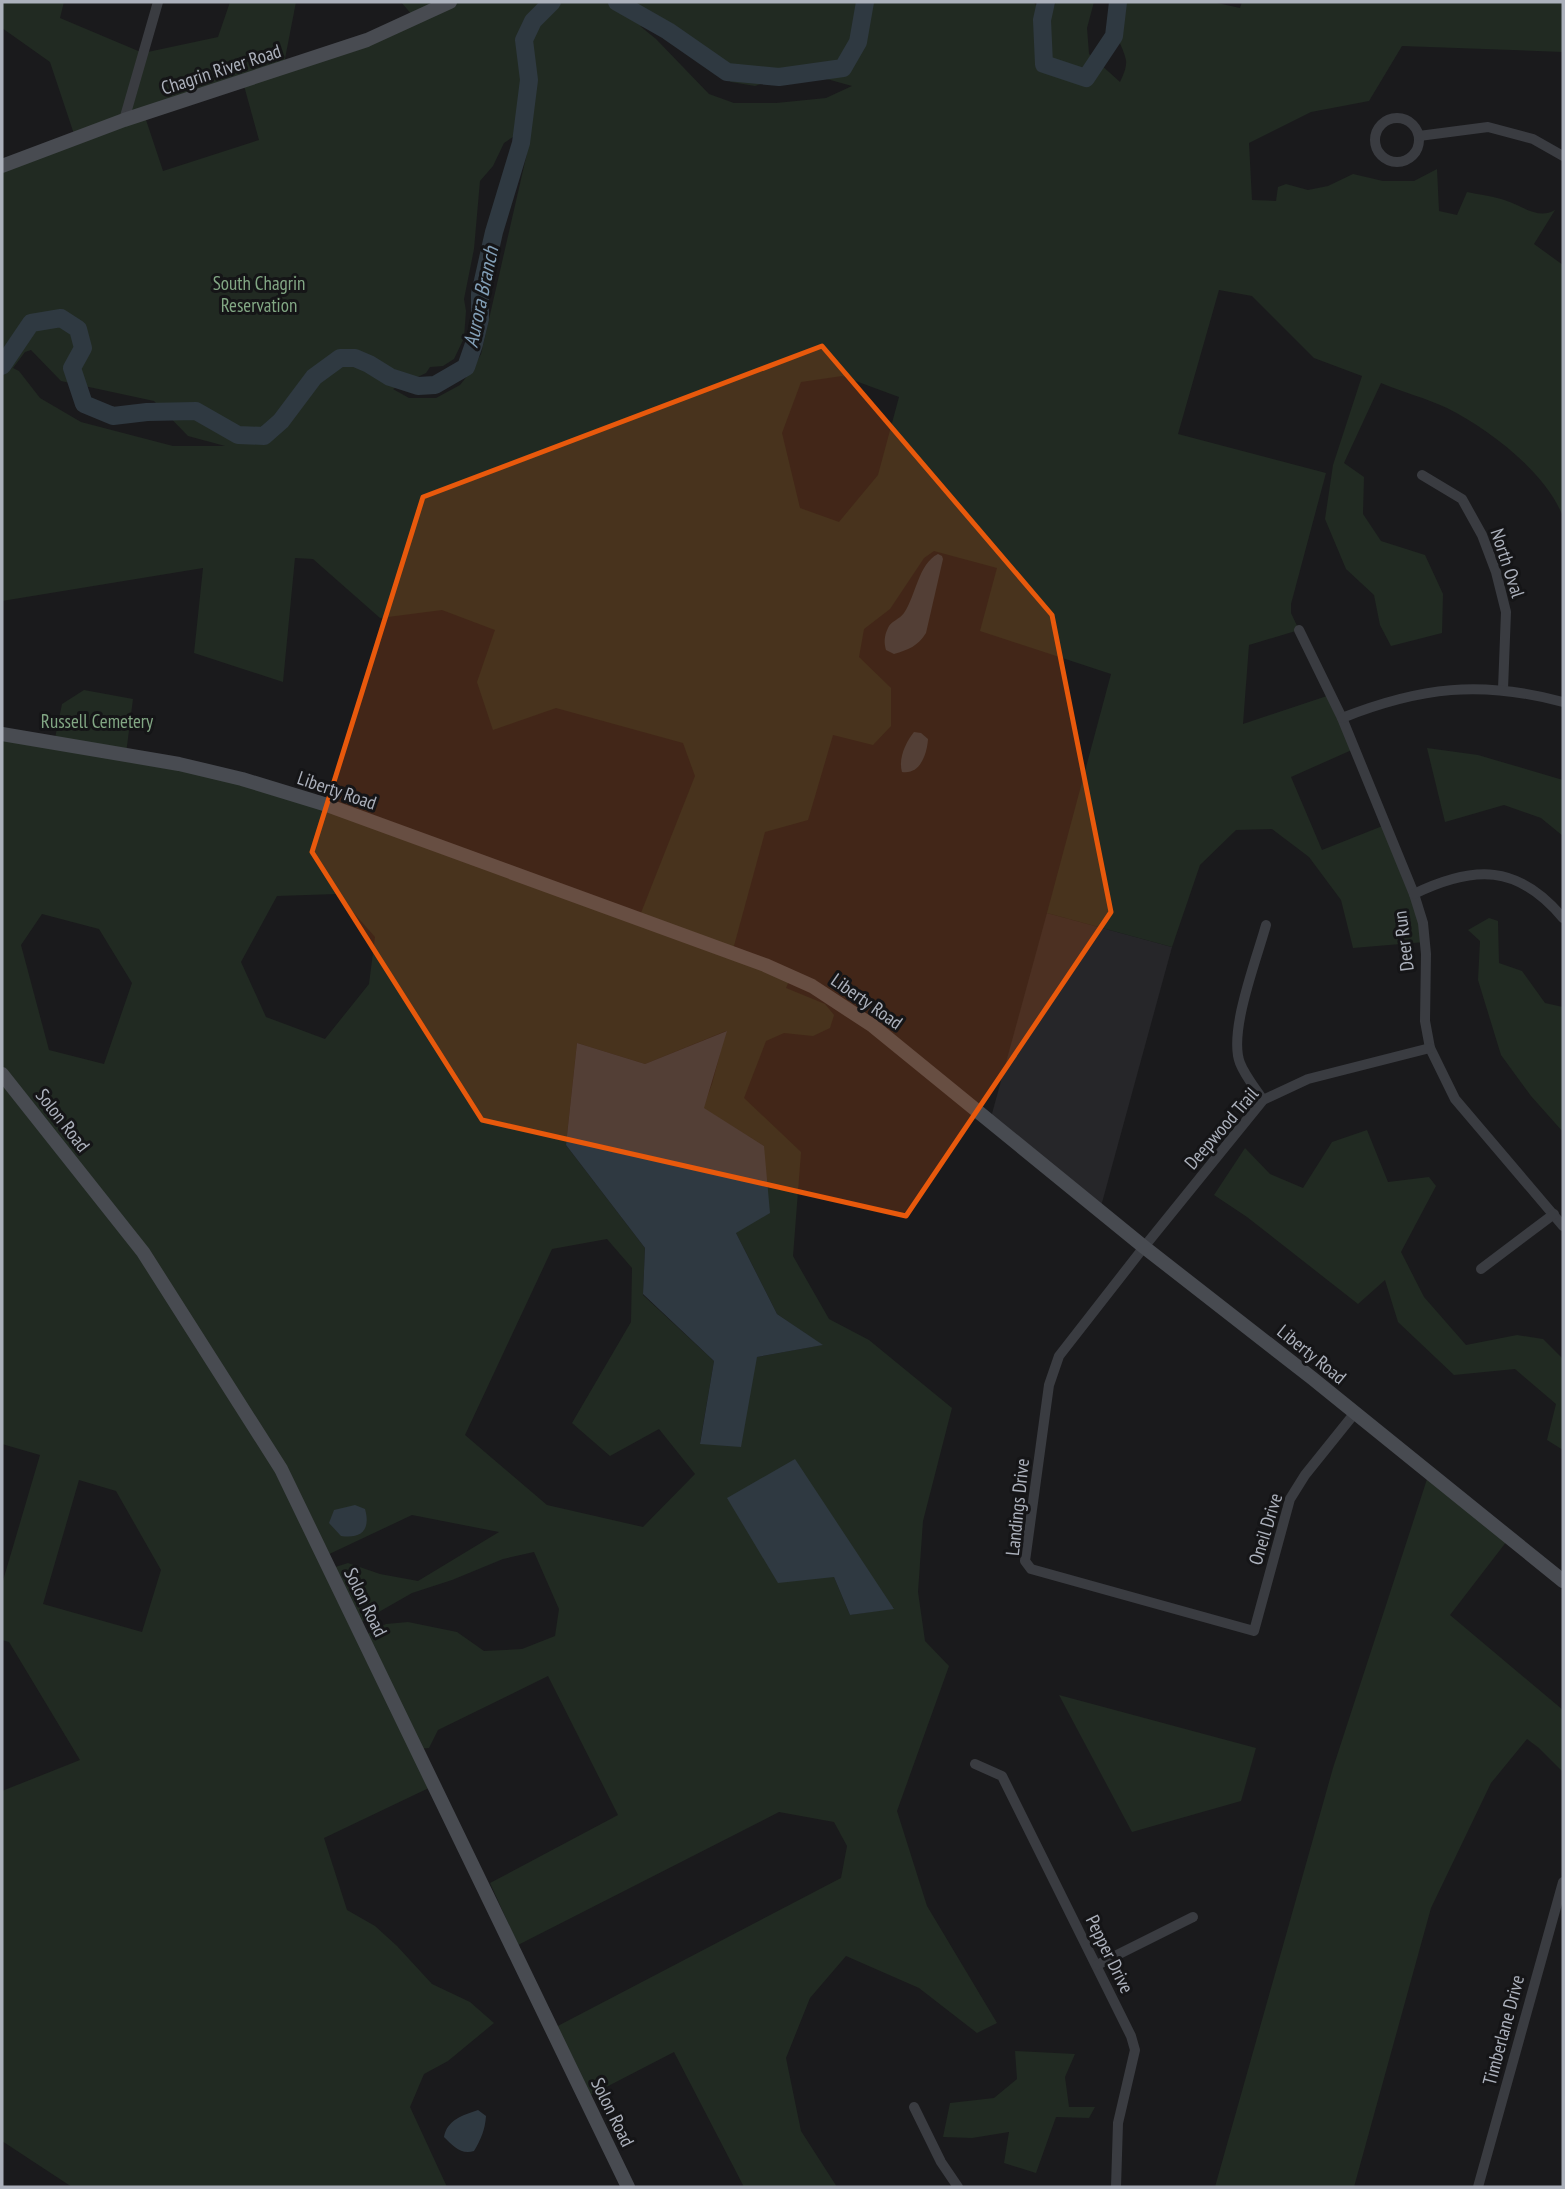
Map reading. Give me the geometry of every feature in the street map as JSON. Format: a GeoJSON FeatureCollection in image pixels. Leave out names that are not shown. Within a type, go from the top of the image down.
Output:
{"type":"FeatureCollection","features":[{"type":"Feature","properties":{"kind":"street"},"geometry":{"type":"LineString","coordinates":[[124,120],[158,2]]}},
{"type":"Feature","properties":{"kind":"street","name":"Chagrin River Road"},"geometry":{"type":"LineString","coordinates":[[2,166],[124,120],[356,44],[450,2]]}},
{"type":"Feature","properties":{"kind":"street"},"geometry":{"type":"LineString","coordinates":[[1395,118],[1409,121],[1415,126],[1419,136],[1415,153],[1403,161],[1396,162],[1383,156],[1376,144],[1378,130],[1388,120],[1395,118]]}},
{"type":"Feature","properties":{"kind":"street"},"geometry":{"type":"LineString","coordinates":[[1419,136],[1488,127],[1533,139],[1563,156]]}},
{"type":"Feature","properties":{"kind":"street","name":"North Oval"},"geometry":{"type":"LineString","coordinates":[[1422,475],[1462,499],[1492,559],[1506,612],[1503,689]]}},
{"type":"Feature","properties":{"kind":"street","name":"Deer Run"},"geometry":{"type":"LineString","coordinates":[[1299,629],[1342,718],[1414,894],[1423,923],[1426,954],[1425,1021],[1430,1048],[1455,1099],[1563,1226]]}},
{"type":"Feature","properties":{"kind":"street"},"geometry":{"type":"LineString","coordinates":[[1342,718],[1384,702],[1420,693],[1454,689],[1503,689],[1563,702]]}},
{"type":"Feature","properties":{"kind":"street","name":"Liberty Road"},"geometry":{"type":"LineString","coordinates":[[2,734],[178,764],[242,779],[385,826],[765,965],[812,985],[873,1026],[1143,1247],[1312,1378],[1563,1581]]}},
{"type":"Feature","properties":{"kind":"street"},"geometry":{"type":"LineString","coordinates":[[1414,894],[1444,880],[1472,874],[1493,875],[1513,879],[1534,889],[1563,918]]}},
{"type":"Feature","properties":{"kind":"street"},"geometry":{"type":"LineString","coordinates":[[1263,1100],[1240,1063],[1237,1027],[1266,925]]}},
{"type":"Feature","properties":{"kind":"street","name":"Deepwood Trail"},"geometry":{"type":"LineString","coordinates":[[1143,1247],[1263,1100],[1308,1079],[1430,1048]]}},
{"type":"Feature","properties":{"kind":"street","name":"Solon Road"},"geometry":{"type":"LineString","coordinates":[[2,1074],[143,1252],[281,1469],[628,2187]]}},
{"type":"Feature","properties":{"kind":"street"},"geometry":{"type":"LineString","coordinates":[[1481,1269],[1553,1214]]}},
{"type":"Feature","properties":{"kind":"street","name":"Landings Drive"},"geometry":{"type":"LineString","coordinates":[[1143,1247],[1059,1356],[1053,1369],[1048,1385],[1025,1561],[1031,1569],[1254,1631]]}},
{"type":"Feature","properties":{"kind":"street","name":"Oneil Drive"},"geometry":{"type":"LineString","coordinates":[[1254,1631],[1290,1499],[1305,1475],[1354,1414]]}},
{"type":"Feature","properties":{"kind":"street","name":"Pepper Drive"},"geometry":{"type":"LineString","coordinates":[[975,1764],[1003,1776],[1131,2036],[1135,2050],[1118,2123],[1116,2187]]}},
{"type":"Feature","properties":{"kind":"street","name":"Timberlane Drive"},"geometry":{"type":"LineString","coordinates":[[1478,2187],[1563,1882]]}},
{"type":"Feature","properties":{"kind":"street"},"geometry":{"type":"LineString","coordinates":[[1097,1965],[1193,1916]]}},
{"type":"Feature","properties":{"kind":"street"},"geometry":{"type":"LineString","coordinates":[[914,2108],[958,2187]]}},
{"type":"Feature","properties":{"kind":"highlighted area"},"geometry":{"type":"Polygon","coordinates":[[[822,346],[1052,615],[1111,912],[906,1216],[482,1120],[312,852],[423,497],[822,346]]]}},
{"type":"Feature","properties":{"kind":"shaded area"},"geometry":{"type":"Polygon","coordinates":[[[938,554],[943,559],[926,633],[912,647],[894,654],[886,650],[887,631],[904,613],[926,565],[938,554]]]}},
{"type":"Feature","properties":{"kind":"shaded area"},"geometry":{"type":"Polygon","coordinates":[[[914,732],[921,733],[928,739],[926,751],[918,767],[902,772],[903,750],[914,732]]]}},
{"type":"Feature","properties":{"kind":"shaded area"},"geometry":{"type":"Polygon","coordinates":[[[1047,913],[1172,947],[1100,1210],[990,1121],[1047,913]]]}},
{"type":"Feature","properties":{"kind":"shaded area"},"geometry":{"type":"Polygon","coordinates":[[[727,1031],[704,1108],[764,1146],[770,1213],[736,1233],[777,1314],[823,1345],[757,1357],[741,1447],[700,1444],[714,1361],[643,1294],[645,1248],[566,1145],[577,1043],[645,1064],[727,1031]]]}},
{"type":"Feature","properties":{"kind":"shaded area"},"geometry":{"type":"Polygon","coordinates":[[[795,1459],[894,1609],[850,1615],[834,1577],[778,1583],[727,1498],[795,1459]]]}},
{"type":"Feature","properties":{"kind":"shaded area"},"geometry":{"type":"Polygon","coordinates":[[[355,1505],[365,1509],[365,1528],[354,1536],[341,1536],[329,1523],[334,1510],[355,1505]]]}},
{"type":"Feature","properties":{"kind":"shaded area"},"geometry":{"type":"Polygon","coordinates":[[[478,2110],[486,2116],[481,2138],[474,2151],[461,2151],[444,2137],[448,2126],[478,2110]]]}},
{"type":"Feature","properties":{"kind":"green space"},"geometry":{"type":"Polygon","coordinates":[[[2,2],[64,2],[60,18],[143,53],[218,37],[230,2],[296,2],[283,69],[413,16],[401,2],[1033,2],[1049,17],[1056,2],[1094,2],[1087,28],[1089,54],[1120,82],[1126,63],[1113,24],[1113,9],[1117,2],[1213,2],[1240,8],[1242,2],[1563,2],[1563,52],[1402,46],[1369,101],[1311,112],[1249,143],[1252,200],[1276,201],[1278,187],[1286,184],[1308,190],[1328,186],[1353,174],[1383,181],[1414,181],[1437,169],[1439,211],[1457,215],[1467,192],[1502,199],[1537,213],[1555,210],[1534,244],[1563,265],[1563,517],[1544,484],[1498,440],[1447,408],[1381,383],[1344,463],[1364,477],[1363,514],[1381,541],[1425,555],[1443,594],[1442,633],[1391,646],[1380,625],[1374,595],[1346,569],[1325,519],[1333,465],[1362,376],[1314,358],[1252,296],[1219,290],[1178,434],[1326,473],[1291,604],[1291,613],[1299,630],[1249,645],[1243,724],[1330,695],[1354,749],[1291,777],[1322,850],[1385,825],[1400,862],[1425,942],[1353,948],[1341,900],[1309,857],[1272,829],[1236,830],[1200,865],[1172,947],[1047,913],[1111,674],[980,631],[997,568],[934,551],[924,558],[890,609],[864,629],[859,657],[891,688],[891,726],[873,745],[833,735],[808,820],[765,832],[732,953],[791,976],[786,988],[825,1004],[834,1015],[830,1028],[813,1036],[784,1033],[766,1041],[744,1098],[801,1152],[793,1256],[829,1319],[869,1340],[952,1408],[923,1521],[918,1592],[925,1641],[949,1666],[897,1811],[927,1906],[997,2023],[977,2033],[919,1988],[846,1956],[810,1998],[786,2058],[801,2131],[837,2187],[744,2187],[674,2052],[585,2098],[552,2029],[841,1878],[847,1846],[834,1822],[779,1812],[518,1945],[490,1883],[618,1815],[548,1676],[438,1730],[429,1748],[416,1749],[433,1786],[324,1838],[347,1910],[375,1926],[432,1984],[470,2002],[494,2023],[448,2061],[424,2074],[410,2107],[447,2187],[72,2187],[2,2141],[2,1791],[80,1760],[9,1642],[2,1640],[2,1584],[40,1455],[2,1444],[2,734],[54,743],[62,704],[84,690],[133,699],[126,754],[242,779],[639,918],[695,776],[683,743],[556,708],[493,730],[477,682],[495,630],[442,610],[380,618],[313,559],[295,558],[283,682],[194,653],[203,568],[2,601],[2,162],[74,134],[50,62],[2,28],[2,2]],[[640,26],[709,94],[734,103],[776,103],[826,98],[852,86],[798,71],[755,86],[731,82],[714,70],[687,39],[640,26]],[[243,82],[144,114],[163,171],[259,140],[243,82]],[[529,126],[504,143],[493,166],[480,181],[474,249],[464,299],[464,338],[454,359],[443,366],[430,367],[426,373],[393,389],[409,398],[436,398],[460,385],[481,354],[527,153],[529,126]],[[31,350],[25,352],[13,368],[19,371],[40,398],[81,422],[173,446],[225,446],[188,436],[154,401],[61,381],[31,350]],[[842,376],[801,382],[782,433],[800,508],[839,522],[878,475],[899,397],[842,376]],[[337,894],[277,896],[241,962],[266,1017],[325,1039],[369,984],[375,937],[337,894]],[[42,914],[21,945],[49,1050],[104,1064],[132,983],[99,929],[42,914]],[[726,1031],[645,1064],[577,1043],[566,1145],[645,1248],[643,1295],[714,1361],[700,1443],[757,1357],[822,1345],[777,1314],[736,1233],[764,1146],[703,1108],[726,1031]],[[607,1239],[552,1249],[465,1435],[547,1505],[643,1527],[695,1474],[659,1429],[610,1456],[572,1423],[631,1322],[632,1268],[607,1239]],[[79,1480],[43,1604],[142,1632],[161,1570],[116,1491],[79,1480]],[[412,1515],[323,1557],[329,1569],[348,1563],[380,1574],[418,1581],[499,1532],[412,1515]],[[534,1552],[503,1559],[412,1593],[356,1625],[362,1637],[386,1624],[408,1622],[457,1632],[484,1651],[522,1649],[555,1636],[559,1609],[534,1552]],[[834,1577],[850,1615],[894,1608],[834,1577]]]}},
{"type":"Feature","properties":{"kind":"green space"},"geometry":{"type":"Polygon","coordinates":[[[1427,748],[1478,755],[1563,780],[1563,836],[1541,818],[1504,805],[1445,822],[1427,748]]]}},
{"type":"Feature","properties":{"kind":"green space"},"geometry":{"type":"Polygon","coordinates":[[[1489,918],[1498,921],[1499,963],[1522,971],[1545,1003],[1563,1007],[1563,1132],[1531,1096],[1501,1055],[1478,980],[1480,941],[1468,930],[1489,918]]]}},
{"type":"Feature","properties":{"kind":"green space"},"geometry":{"type":"Polygon","coordinates":[[[1367,1130],[1388,1182],[1429,1177],[1436,1186],[1401,1252],[1424,1297],[1466,1345],[1517,1335],[1543,1339],[1563,1359],[1563,1450],[1547,1440],[1556,1404],[1515,1369],[1454,1375],[1398,1322],[1385,1280],[1358,1304],[1247,1217],[1214,1195],[1245,1148],[1270,1174],[1303,1188],[1332,1142],[1367,1130]]]}},
{"type":"Feature","properties":{"kind":"green space"},"geometry":{"type":"Polygon","coordinates":[[[1429,1473],[1510,1537],[1450,1615],[1563,1710],[1563,1772],[1527,1739],[1491,1783],[1431,1908],[1354,2187],[1215,2187],[1333,1768],[1429,1473]]]}},
{"type":"Feature","properties":{"kind":"green space"},"geometry":{"type":"Polygon","coordinates":[[[1059,1695],[1256,1748],[1241,1801],[1132,1832],[1059,1695]]]}},
{"type":"Feature","properties":{"kind":"green space"},"geometry":{"type":"Polygon","coordinates":[[[1015,2051],[1075,2054],[1065,2077],[1069,2107],[1095,2107],[1089,2118],[1056,2117],[1036,2173],[1004,2163],[1009,2132],[972,2138],[943,2137],[950,2103],[994,2098],[1017,2079],[1015,2051]]]}},
{"type":"Feature","properties":{"kind":"waterway","name":"Aurora Branch"},"geometry":{"type":"LineString","coordinates":[[2,366],[31,323],[61,318],[78,329],[83,348],[72,368],[84,404],[113,416],[196,411],[238,435],[264,436],[281,421],[314,377],[340,358],[355,358],[390,377],[418,386],[435,385],[466,367],[480,319],[480,294],[494,232],[521,143],[529,80],[524,40],[533,21],[552,2]]}},
{"type":"Feature","properties":{"kind":"waterway","name":"Aurora Branch"},"geometry":{"type":"LineString","coordinates":[[617,2],[668,31],[727,72],[779,77],[843,68],[858,42],[865,2]]}},
{"type":"Feature","properties":{"kind":"waterway","name":"Aurora Branch"},"geometry":{"type":"LineString","coordinates":[[1046,2],[1042,20],[1044,64],[1086,78],[1114,36],[1118,2]]}},
{"type":"Feature","properties":{"kind":"park label","name":"South Chagrin Reservation"},"geometry":{"type":"Point","coordinates":[259,294]}},
{"type":"Feature","properties":{"kind":"park label","name":"Russell Cemetery"},"geometry":{"type":"Point","coordinates":[97,721]}}]}
